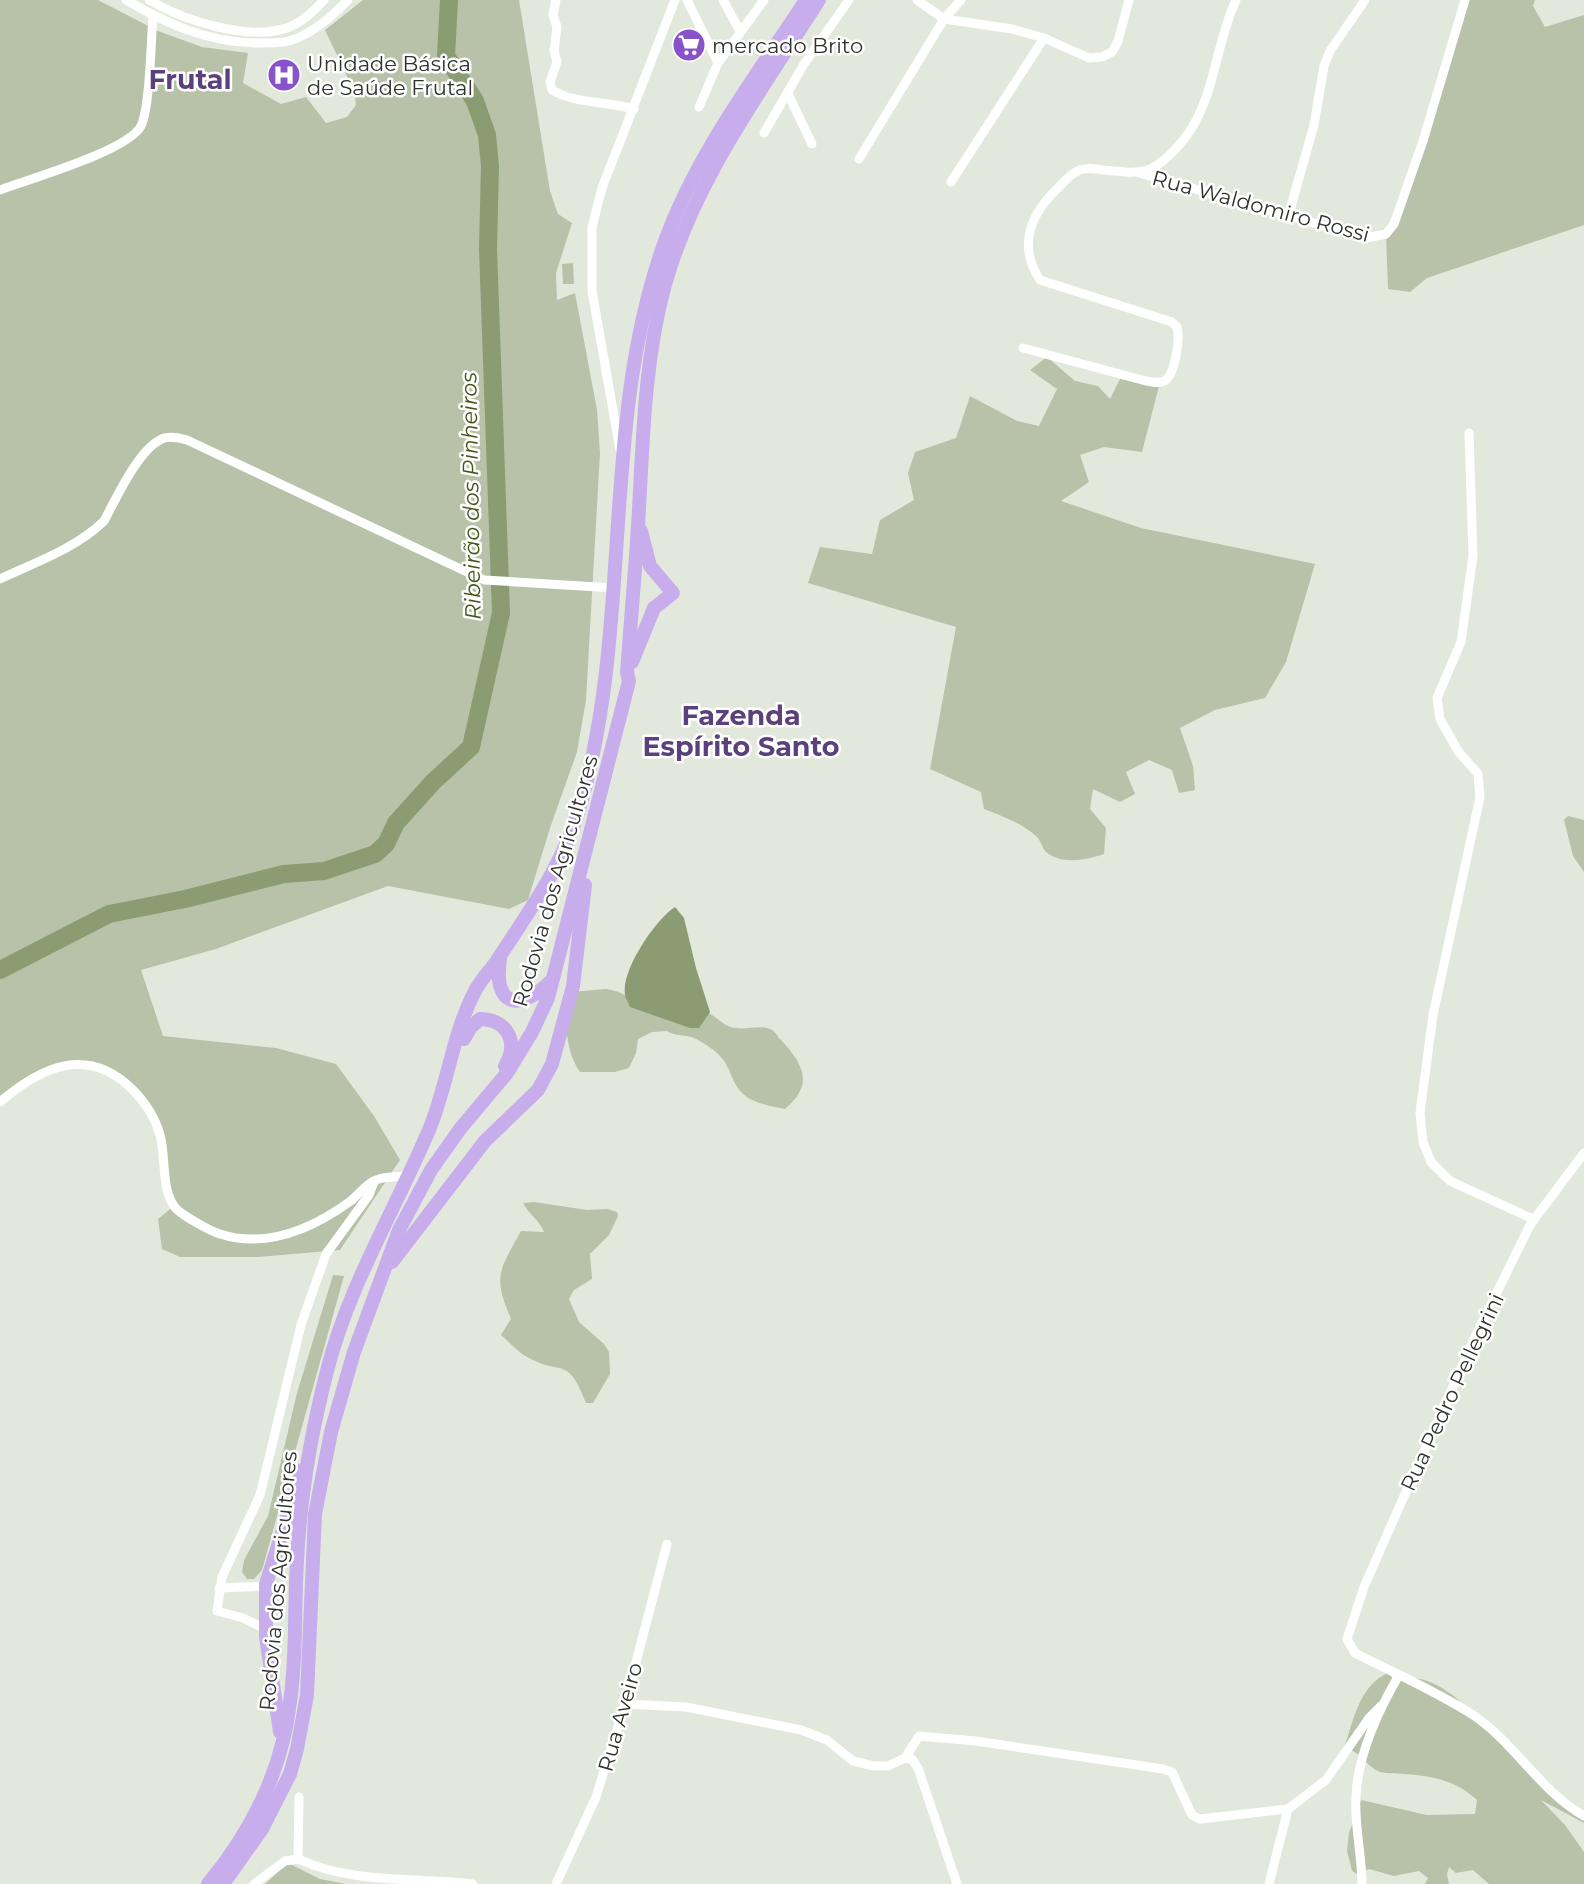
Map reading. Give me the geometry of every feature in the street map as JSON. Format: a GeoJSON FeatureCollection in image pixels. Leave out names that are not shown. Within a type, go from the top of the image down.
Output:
{"type":"FeatureCollection","features":[{"type":"Feature","properties":{"kind":"main road","name":"Rodovia dos Agricultores"},"geometry":{"type":"LineString","coordinates":[[208,1884],[233,1853],[265,1797],[282,1750],[291,1702],[297,1556],[311,1446],[327,1370],[343,1317],[432,1122],[449,1063],[473,994],[556,871],[581,803],[606,685],[615,588],[621,458],[645,311],[664,245],[684,197],[712,144],[806,0]]}},
{"type":"Feature","properties":{"kind":"main road","name":"Rodovia dos Agricultores"},"geometry":{"type":"LineString","coordinates":[[224,1884],[262,1829],[290,1774],[297,1749],[307,1695],[315,1514],[331,1432],[351,1362],[382,1280],[387,1259],[399,1230],[431,1170],[460,1129],[507,1073],[532,1032],[554,977],[629,681],[627,672],[644,414],[651,348],[664,287],[700,195],[721,157],[819,0]]}},
{"type":"Feature","properties":{"kind":"main road"},"geometry":{"type":"LineString","coordinates":[[627,672],[654,608],[674,592],[650,566],[638,521]]}},
{"type":"Feature","properties":{"kind":"main road"},"geometry":{"type":"LineString","coordinates":[[382,1280],[395,1257],[453,1185],[484,1141],[538,1090],[552,1064],[573,986],[592,825]]}},
{"type":"Feature","properties":{"kind":"main road"},"geometry":{"type":"LineString","coordinates":[[500,956],[499,981],[508,997],[518,1001],[538,994],[554,977]]}},
{"type":"Feature","properties":{"kind":"main road"},"geometry":{"type":"LineString","coordinates":[[449,1063],[471,1026],[480,1019],[494,1020],[505,1028],[511,1040],[509,1058],[482,1104]]}},
{"type":"Feature","properties":{"kind":"main road"},"geometry":{"type":"LineString","coordinates":[[282,1750],[266,1629],[266,1586],[289,1503],[311,1446]]}},
{"type":"Feature","properties":{"kind":"street"},"geometry":{"type":"LineString","coordinates":[[126,0],[153,16],[206,37],[247,43],[282,43],[318,27],[348,0]]}},
{"type":"Feature","properties":{"kind":"street"},"geometry":{"type":"LineString","coordinates":[[149,0],[194,22],[267,31],[292,26],[306,18],[324,0]]}},
{"type":"Feature","properties":{"kind":"street"},"geometry":{"type":"LineString","coordinates":[[556,0],[553,15],[557,27],[554,51],[557,62],[550,82],[552,90],[578,99],[608,102],[634,109]]}},
{"type":"Feature","properties":{"kind":"street"},"geometry":{"type":"LineString","coordinates":[[621,458],[592,291],[592,227],[602,188],[675,0]]}},
{"type":"Feature","properties":{"kind":"street"},"geometry":{"type":"LineString","coordinates":[[687,0],[718,63]]}},
{"type":"Feature","properties":{"kind":"street"},"geometry":{"type":"LineString","coordinates":[[723,0],[740,31]]}},
{"type":"Feature","properties":{"kind":"street"},"geometry":{"type":"LineString","coordinates":[[699,107],[718,63],[764,0]]}},
{"type":"Feature","properties":{"kind":"street"},"geometry":{"type":"LineString","coordinates":[[764,133],[804,64],[849,0]]}},
{"type":"Feature","properties":{"kind":"street"},"geometry":{"type":"LineString","coordinates":[[917,0],[945,19],[1012,29],[1044,38],[1089,58],[1102,57],[1112,52],[1118,40],[1129,0]]}},
{"type":"Feature","properties":{"kind":"street"},"geometry":{"type":"LineString","coordinates":[[859,159],[945,19],[960,0]]}},
{"type":"Feature","properties":{"kind":"street"},"geometry":{"type":"LineString","coordinates":[[1139,173],[1154,167],[1170,154],[1194,127],[1210,84],[1223,30],[1236,0]]}},
{"type":"Feature","properties":{"kind":"street"},"geometry":{"type":"LineString","coordinates":[[1288,217],[1314,125],[1324,66],[1330,51],[1365,0]]}},
{"type":"Feature","properties":{"kind":"street","name":"Rua Waldomiro Rossi"},"geometry":{"type":"LineString","coordinates":[[1023,348],[1161,382],[1166,380],[1172,368],[1178,329],[1172,322],[1040,280],[1030,256],[1030,229],[1035,214],[1045,200],[1068,177],[1087,168],[1139,173],[1365,238],[1386,234],[1394,224],[1423,141],[1465,0]]}},
{"type":"Feature","properties":{"kind":"street"},"geometry":{"type":"LineString","coordinates":[[672,11],[694,13]]}},
{"type":"Feature","properties":{"kind":"street"},"geometry":{"type":"LineString","coordinates":[[0,190],[124,143],[134,135],[144,116],[153,16]]}},
{"type":"Feature","properties":{"kind":"street"},"geometry":{"type":"LineString","coordinates":[[951,182],[1044,38]]}},
{"type":"Feature","properties":{"kind":"street"},"geometry":{"type":"LineString","coordinates":[[788,94],[812,144]]}},
{"type":"Feature","properties":{"kind":"street"},"geometry":{"type":"LineString","coordinates":[[1469,433],[1471,567],[1461,642],[1437,698],[1440,718],[1458,751],[1478,774],[1480,797],[1434,1015],[1420,1113],[1423,1142],[1436,1170],[1450,1181],[1533,1219]]}},
{"type":"Feature","properties":{"kind":"street"},"geometry":{"type":"LineString","coordinates":[[0,579],[76,544],[95,529],[104,521],[147,451],[159,441],[173,437],[187,440],[484,580],[615,588]]}},
{"type":"Feature","properties":{"kind":"street"},"geometry":{"type":"LineString","coordinates":[[0,1102],[16,1088],[50,1070],[67,1065],[88,1064],[105,1068],[122,1079],[150,1111],[161,1137],[165,1182],[174,1206],[218,1233],[235,1238],[277,1237],[306,1228],[352,1200],[375,1180],[408,1176]]}},
{"type":"Feature","properties":{"kind":"street","name":"Rua Pedro Pellegrini"},"geometry":{"type":"LineString","coordinates":[[1399,1675],[1355,1653],[1348,1644],[1349,1633],[1364,1587],[1474,1340],[1533,1219],[1584,1154]]}},
{"type":"Feature","properties":{"kind":"street"},"geometry":{"type":"LineString","coordinates":[[266,1629],[243,1618],[217,1611],[219,1588],[260,1495],[301,1325],[326,1254],[369,1195],[375,1180]]}},
{"type":"Feature","properties":{"kind":"street","name":"Rua Aveiro"},"geometry":{"type":"LineString","coordinates":[[556,1884],[596,1797],[625,1704],[667,1544]]}},
{"type":"Feature","properties":{"kind":"street"},"geometry":{"type":"LineString","coordinates":[[219,1588],[266,1586]]}},
{"type":"Feature","properties":{"kind":"street"},"geometry":{"type":"LineString","coordinates":[[1362,1884],[1356,1798],[1359,1771],[1381,1706],[1399,1675],[1473,1715],[1502,1741],[1563,1804],[1584,1816]]}},
{"type":"Feature","properties":{"kind":"street"},"geometry":{"type":"LineString","coordinates":[[625,1704],[686,1707],[801,1730],[827,1740],[853,1761],[874,1766],[888,1766],[904,1758],[919,1736],[976,1741],[1163,1769],[1172,1772],[1192,1815],[1200,1819],[1288,1809],[1326,1780],[1369,1718],[1381,1706]]}},
{"type":"Feature","properties":{"kind":"street"},"geometry":{"type":"LineString","coordinates":[[904,1758],[912,1759],[918,1768],[957,1884]]}},
{"type":"Feature","properties":{"kind":"street"},"geometry":{"type":"LineString","coordinates":[[298,1859],[299,1797]]}},
{"type":"Feature","properties":{"kind":"street"},"geometry":{"type":"LineString","coordinates":[[1269,1884],[1288,1809]]}},
{"type":"Feature","properties":{"kind":"street"},"geometry":{"type":"LineString","coordinates":[[254,1884],[285,1861],[298,1859],[332,1874],[356,1880],[472,1884]]}},
{"type":"Feature","properties":{"kind":"shaded area"},"geometry":{"type":"Polygon","coordinates":[[[0,0],[98,0],[158,31],[202,47],[248,53],[243,83],[281,104],[306,97],[326,123],[347,117],[356,105],[354,91],[325,30],[363,0],[519,0],[550,191],[558,214],[572,223],[556,273],[557,300],[575,293],[597,410],[600,453],[586,700],[577,752],[528,900],[509,909],[388,886],[216,949],[141,970],[163,1036],[276,1048],[336,1064],[374,1116],[400,1160],[340,1250],[258,1257],[180,1257],[162,1249],[158,1219],[174,1206],[150,1111],[105,1068],[50,1070],[0,1102],[0,0]]]}},
{"type":"Feature","properties":{"kind":"shaded area"},"geometry":{"type":"Polygon","coordinates":[[[1465,0],[1535,0],[1533,6],[1545,27],[1584,15],[1584,225],[1427,278],[1410,292],[1388,289],[1386,234],[1394,224],[1465,0]]]}},
{"type":"Feature","properties":{"kind":"shaded area"},"geometry":{"type":"Polygon","coordinates":[[[573,263],[574,284],[563,284],[562,264],[573,263]]]}},
{"type":"Feature","properties":{"kind":"shaded area"},"geometry":{"type":"Polygon","coordinates":[[[1047,357],[1075,381],[1098,386],[1110,399],[1120,379],[1159,386],[1142,452],[1104,447],[1080,455],[1089,482],[1061,501],[1141,528],[1315,564],[1286,662],[1265,698],[1215,710],[1180,728],[1193,766],[1195,790],[1179,793],[1172,770],[1149,760],[1126,772],[1135,794],[1120,802],[1093,789],[1090,809],[1106,828],[1104,854],[1074,860],[1052,856],[1046,852],[1040,840],[1025,828],[984,809],[981,792],[930,769],[956,627],[808,583],[820,547],[872,554],[880,520],[914,500],[908,473],[915,452],[956,438],[970,396],[1017,421],[1039,426],[1057,389],[1030,370],[1047,357]]]}},
{"type":"Feature","properties":{"kind":"shaded area"},"geometry":{"type":"Polygon","coordinates":[[[1568,816],[1584,820],[1584,872],[1573,856],[1564,820],[1568,816]]]}},
{"type":"Feature","properties":{"kind":"shaded area"},"geometry":{"type":"Polygon","coordinates":[[[675,907],[684,918],[710,1012],[699,1028],[690,1028],[630,1007],[625,996],[628,972],[641,946],[659,922],[675,907]]]}},
{"type":"Feature","properties":{"kind":"shaded area"},"geometry":{"type":"Polygon","coordinates":[[[606,989],[653,1006],[708,1013],[731,1027],[763,1027],[772,1030],[800,1066],[803,1083],[800,1091],[785,1109],[753,1100],[741,1092],[720,1055],[694,1038],[667,1031],[652,1032],[638,1039],[636,1053],[629,1068],[615,1072],[580,1072],[568,1044],[566,1022],[568,1001],[571,992],[606,989]]]}},
{"type":"Feature","properties":{"kind":"shaded area"},"geometry":{"type":"Polygon","coordinates":[[[534,1202],[587,1210],[608,1209],[617,1212],[618,1216],[609,1235],[590,1254],[592,1279],[574,1290],[569,1299],[579,1322],[604,1344],[609,1352],[610,1374],[593,1403],[586,1403],[574,1378],[568,1372],[527,1357],[501,1335],[511,1319],[500,1282],[504,1264],[521,1231],[544,1232],[523,1203],[534,1202]]]}},
{"type":"Feature","properties":{"kind":"shaded area"},"geometry":{"type":"Polygon","coordinates":[[[333,1275],[344,1276],[262,1570],[254,1579],[247,1579],[242,1572],[244,1560],[268,1516],[297,1393],[333,1275]]]}},
{"type":"Feature","properties":{"kind":"shaded area"},"geometry":{"type":"Polygon","coordinates":[[[1388,1673],[1396,1682],[1412,1678],[1426,1680],[1454,1696],[1584,1819],[1584,1823],[1541,1800],[1565,1825],[1584,1852],[1584,1884],[1489,1884],[1473,1870],[1456,1873],[1449,1867],[1447,1874],[1449,1884],[1425,1884],[1428,1878],[1419,1871],[1394,1876],[1369,1869],[1357,1874],[1352,1871],[1347,1851],[1349,1833],[1361,1800],[1427,1815],[1475,1814],[1477,1800],[1452,1784],[1425,1776],[1380,1772],[1351,1750],[1342,1753],[1363,1697],[1369,1687],[1388,1673]]]}},
{"type":"Feature","properties":{"kind":"shaded area"},"geometry":{"type":"Polygon","coordinates":[[[288,1863],[320,1879],[346,1884],[265,1884],[288,1863]]]}},
{"type":"Feature","properties":{"kind":"waterway","name":"Ribeirão dos Pinheiros"},"geometry":{"type":"LineString","coordinates":[[0,970],[109,914],[185,899],[284,874],[324,871],[375,854],[386,844],[396,823],[433,782],[471,747],[501,613],[488,249],[490,166],[487,135],[475,101],[446,56],[449,0]]}},
{"type":"Feature","properties":{"kind":"place","name":"mercado Brito"},"geometry":{"type":"Point","coordinates":[689,45]}},
{"type":"Feature","properties":{"kind":"place","name":"Unidade Básica de Saúde Frutal"},"geometry":{"type":"Point","coordinates":[284,75]}},
{"type":"Feature","properties":{"kind":"district","name":"Frutal"},"geometry":{"type":"Point","coordinates":[190,79]}},
{"type":"Feature","properties":{"kind":"district","name":"Fazenda Espírito Santo"},"geometry":{"type":"Point","coordinates":[741,730]}}]}
